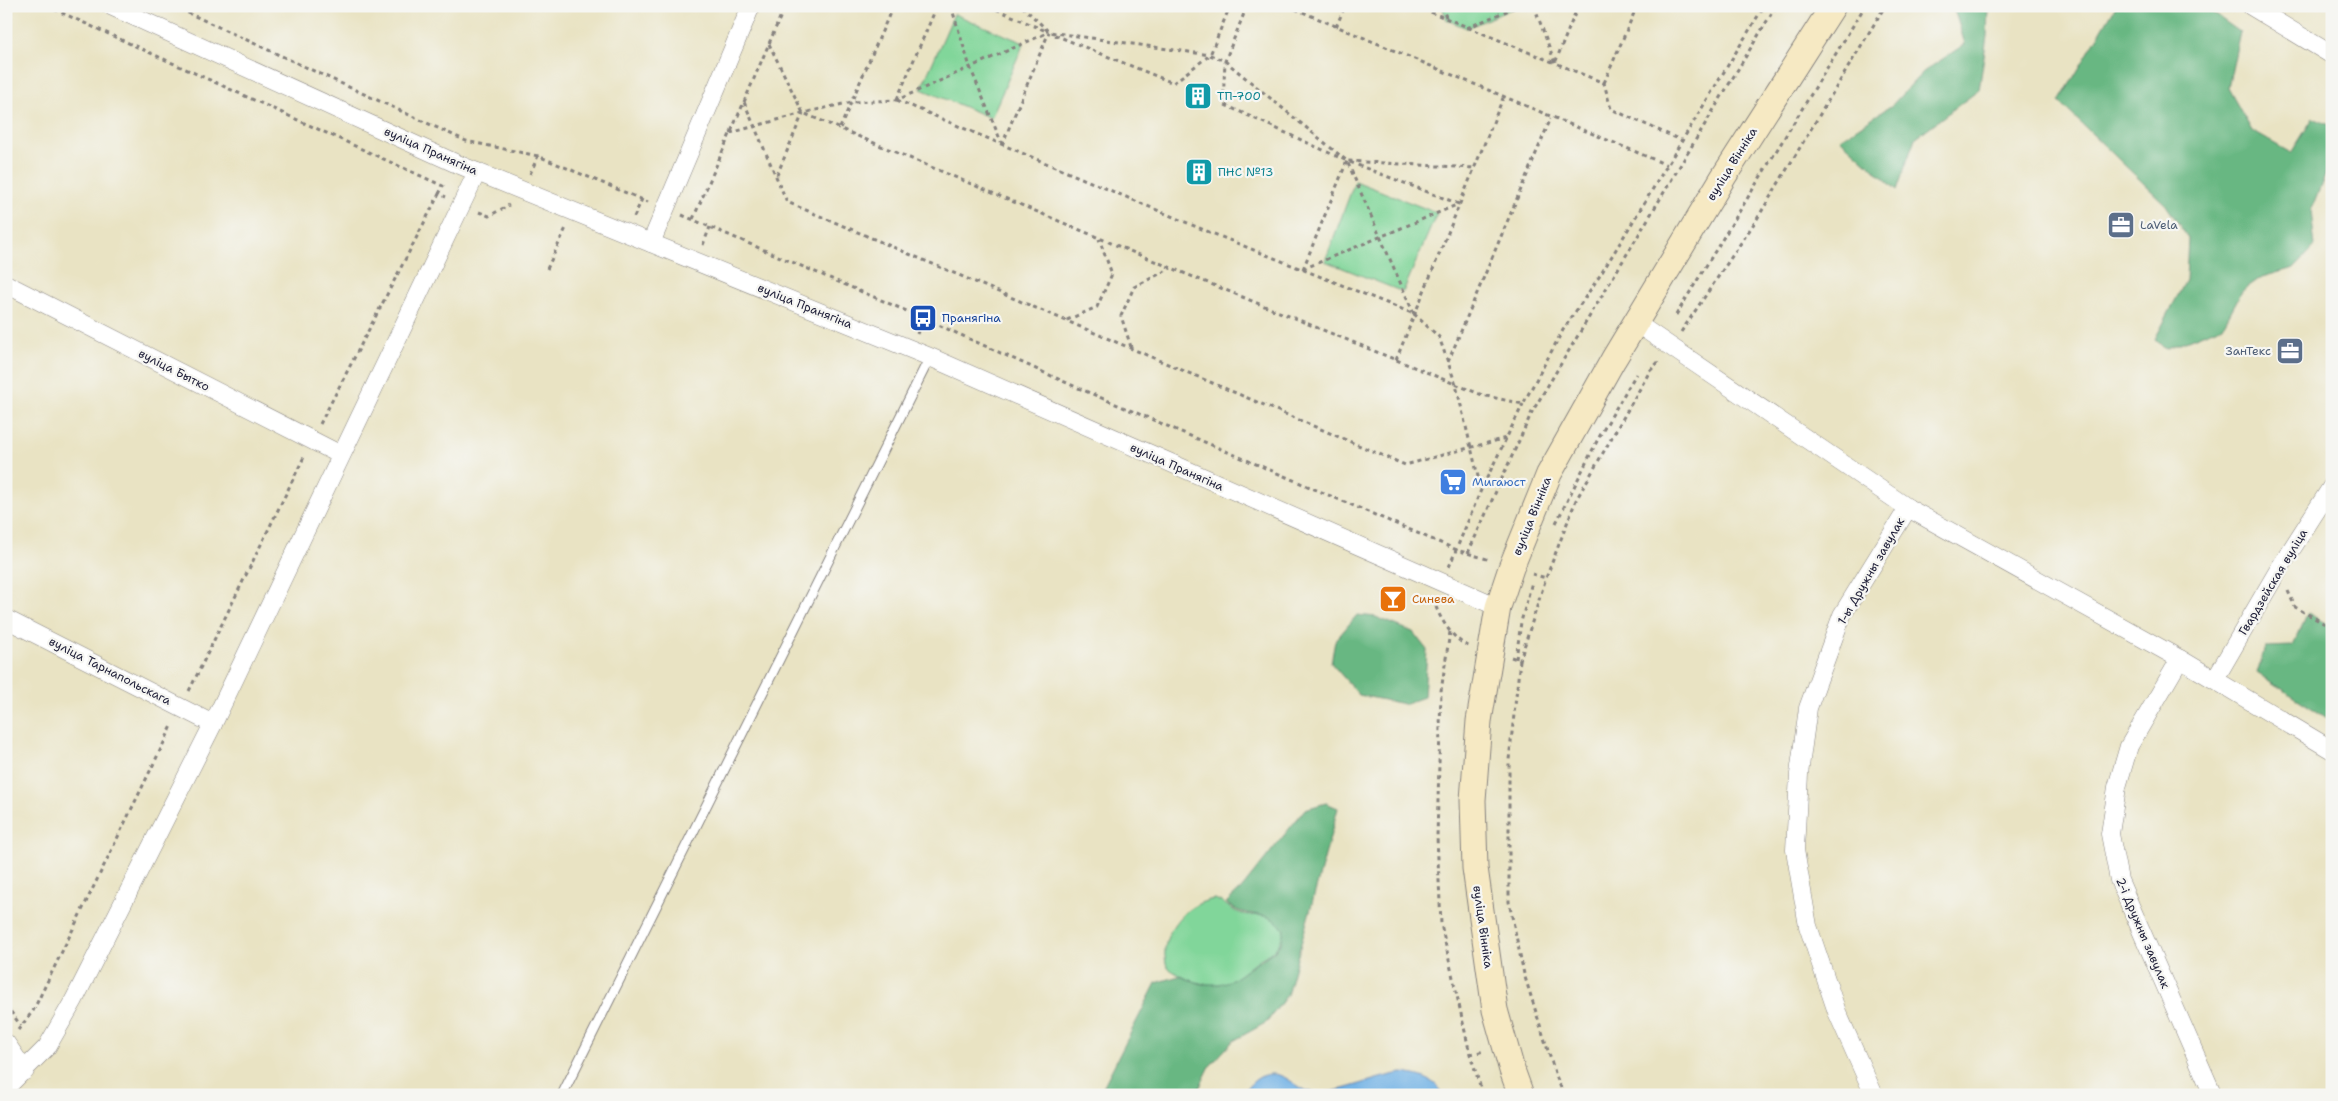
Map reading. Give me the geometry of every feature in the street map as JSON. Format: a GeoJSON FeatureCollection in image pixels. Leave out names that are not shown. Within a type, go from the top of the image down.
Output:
{"type":"FeatureCollection","features":[{"type":"Feature","properties":{"kind":"street","name":"вуліца Пранягіна"},"geometry":{"type":"LineString","coordinates":[[111,6],[477,172],[930,357],[1498,607]]}},
{"type":"Feature","properties":{"kind":"street"},"geometry":{"type":"LineString","coordinates":[[651,243],[751,6]]}},
{"type":"Feature","properties":{"kind":"street","name":"вуліца Вінніка"},"geometry":{"type":"LineString","coordinates":[[1521,1095],[1495,1010],[1475,868],[1473,800],[1479,721],[1498,607],[1511,568],[1549,474],[1613,360],[1724,176],[1833,6]]}},
{"type":"Feature","properties":{"kind":"street"},"geometry":{"type":"LineString","coordinates":[[2252,6],[2332,54]]}},
{"type":"Feature","properties":{"kind":"street"},"geometry":{"type":"LineString","coordinates":[[6,1088],[47,1047],[65,1018],[214,724],[477,172]]}},
{"type":"Feature","properties":{"kind":"street","name":"вуліца Бытко"},"geometry":{"type":"LineString","coordinates":[[6,284],[341,455]]}},
{"type":"Feature","properties":{"kind":"street"},"geometry":{"type":"LineString","coordinates":[[1636,323],[1908,508],[2180,659],[2332,750]]}},
{"type":"Feature","properties":{"kind":"street","name":"Гвардзейская вуліца"},"geometry":{"type":"LineString","coordinates":[[2215,679],[2279,569],[2332,486]]}},
{"type":"Feature","properties":{"kind":"street","name":"1-ы Дружны завулак"},"geometry":{"type":"LineString","coordinates":[[1874,1095],[1837,1012],[1808,926],[1795,850],[1799,774],[1808,708],[1842,615],[1908,508]]}},
{"type":"Feature","properties":{"kind":"street","name":"вуліца Тарнапольскага"},"geometry":{"type":"LineString","coordinates":[[6,619],[214,724]]}},
{"type":"Feature","properties":{"kind":"street","name":"2-і Дружны завулак"},"geometry":{"type":"LineString","coordinates":[[2180,659],[2129,746],[2117,786],[2110,834],[2119,880],[2213,1095]]}},
{"type":"Feature","properties":{"kind":"street"},"geometry":{"type":"LineString","coordinates":[[11,1037],[25,1071]]}},
{"type":"Feature","properties":{"kind":"lane"},"geometry":{"type":"LineString","coordinates":[[562,1095],[930,357]]}},
{"type":"Feature","properties":{"kind":"path"},"geometry":{"type":"LineString","coordinates":[[11,1037],[34,1012],[312,441],[443,186],[47,6]]}},
{"type":"Feature","properties":{"kind":"path"},"geometry":{"type":"LineString","coordinates":[[173,6],[466,141],[538,156]]}},
{"type":"Feature","properties":{"kind":"path"},"geometry":{"type":"LineString","coordinates":[[693,219],[785,6]]}},
{"type":"Feature","properties":{"kind":"path"},"geometry":{"type":"LineString","coordinates":[[840,128],[893,6]]}},
{"type":"Feature","properties":{"kind":"path"},"geometry":{"type":"LineString","coordinates":[[897,100],[937,6]]}},
{"type":"Feature","properties":{"kind":"path"},"geometry":{"type":"LineString","coordinates":[[951,6],[970,67],[1002,145]]}},
{"type":"Feature","properties":{"kind":"path"},"geometry":{"type":"LineString","coordinates":[[989,6],[1173,83],[1210,55],[1230,6]]}},
{"type":"Feature","properties":{"kind":"path"},"geometry":{"type":"LineString","coordinates":[[1022,6],[1049,32]]}},
{"type":"Feature","properties":{"kind":"path"},"geometry":{"type":"LineString","coordinates":[[1247,6],[1225,60],[1223,104],[1347,161],[1459,204]]}},
{"type":"Feature","properties":{"kind":"path"},"geometry":{"type":"LineString","coordinates":[[1288,6],[1503,98],[1667,165]]}},
{"type":"Feature","properties":{"kind":"path"},"geometry":{"type":"LineString","coordinates":[[1336,27],[1345,6]]}},
{"type":"Feature","properties":{"kind":"path"},"geometry":{"type":"LineString","coordinates":[[1416,6],[1466,28],[1604,82]]}},
{"type":"Feature","properties":{"kind":"path"},"geometry":{"type":"LineString","coordinates":[[1442,6],[1447,20]]}},
{"type":"Feature","properties":{"kind":"path"},"geometry":{"type":"LineString","coordinates":[[1466,28],[1518,6]]}},
{"type":"Feature","properties":{"kind":"path"},"geometry":{"type":"LineString","coordinates":[[1534,6],[1555,63]]}},
{"type":"Feature","properties":{"kind":"path"},"geometry":{"type":"LineString","coordinates":[[1555,63],[1578,6]]}},
{"type":"Feature","properties":{"kind":"path"},"geometry":{"type":"LineString","coordinates":[[1636,6],[1604,82],[1611,109],[1683,141]]}},
{"type":"Feature","properties":{"kind":"path"},"geometry":{"type":"LineString","coordinates":[[1520,660],[1461,644],[1450,632],[1433,601],[1482,490],[1523,404],[1563,330],[1601,274],[1764,6]]}},
{"type":"Feature","properties":{"kind":"path"},"geometry":{"type":"LineString","coordinates":[[1468,553],[1532,412],[1776,6]]}},
{"type":"Feature","properties":{"kind":"path"},"geometry":{"type":"LineString","coordinates":[[1676,315],[1865,6]]}},
{"type":"Feature","properties":{"kind":"path"},"geometry":{"type":"LineString","coordinates":[[1564,1095],[1556,1076],[1524,974],[1509,902],[1508,760],[1520,660],[1546,578],[1576,500],[1650,371],[1671,346],[1757,219],[1885,6]]}},
{"type":"Feature","properties":{"kind":"path"},"geometry":{"type":"LineString","coordinates":[[1002,145],[1049,32]]}},
{"type":"Feature","properties":{"kind":"path"},"geometry":{"type":"LineString","coordinates":[[729,133],[852,102],[897,100],[1049,32],[1210,55],[1225,60],[1347,161],[1414,314]]}},
{"type":"Feature","properties":{"kind":"path"},"geometry":{"type":"LineString","coordinates":[[769,44],[803,113],[1098,238],[1456,385],[1482,395],[1523,404]]}},
{"type":"Feature","properties":{"kind":"path"},"geometry":{"type":"LineString","coordinates":[[1396,360],[1503,98]]}},
{"type":"Feature","properties":{"kind":"path"},"geometry":{"type":"LineString","coordinates":[[897,100],[1204,230],[1414,314],[1438,337],[1448,362],[1456,385],[1482,490]]}},
{"type":"Feature","properties":{"kind":"path"},"geometry":{"type":"LineString","coordinates":[[744,102],[756,126],[787,202],[1405,465],[1507,438]]}},
{"type":"Feature","properties":{"kind":"path"},"geometry":{"type":"LineString","coordinates":[[776,176],[803,113]]}},
{"type":"Feature","properties":{"kind":"path"},"geometry":{"type":"LineString","coordinates":[[1448,362],[1551,118]]}},
{"type":"Feature","properties":{"kind":"path"},"geometry":{"type":"LineString","coordinates":[[1347,161],[1474,168]]}},
{"type":"Feature","properties":{"kind":"path"},"geometry":{"type":"LineString","coordinates":[[1303,269],[1347,161]]}},
{"type":"Feature","properties":{"kind":"path"},"geometry":{"type":"LineString","coordinates":[[439,194],[489,216],[511,204]]}},
{"type":"Feature","properties":{"kind":"path"},"geometry":{"type":"LineString","coordinates":[[1303,269],[1459,204]]}},
{"type":"Feature","properties":{"kind":"path"},"geometry":{"type":"LineString","coordinates":[[547,269],[569,221]]}},
{"type":"Feature","properties":{"kind":"path"},"geometry":{"type":"LineString","coordinates":[[1067,321],[1097,307],[1112,274],[1098,238]]}},
{"type":"Feature","properties":{"kind":"path"},"geometry":{"type":"LineString","coordinates":[[1131,348],[1121,316],[1134,287],[1171,268]]}},
{"type":"Feature","properties":{"kind":"path"},"geometry":{"type":"LineString","coordinates":[[1553,529],[1598,438],[1636,374]]}},
{"type":"Feature","properties":{"kind":"path"},"geometry":{"type":"LineString","coordinates":[[1516,658],[1521,622],[1538,565]]}},
{"type":"Feature","properties":{"kind":"path"},"geometry":{"type":"LineString","coordinates":[[2279,569],[2294,607],[2332,628]]}},
{"type":"Feature","properties":{"kind":"path"},"geometry":{"type":"LineString","coordinates":[[1450,632],[1441,691],[1437,836],[1441,924],[1470,1054],[1482,1095]]}},
{"type":"Feature","properties":{"kind":"path"},"geometry":{"type":"LineString","coordinates":[[6,1005],[21,1026]]}},
{"type":"Feature","properties":{"kind":"green space"},"geometry":{"type":"Polygon","coordinates":[[[1442,6],[1518,6],[1467,28],[1447,20],[1442,6]]]}},
{"type":"Feature","properties":{"kind":"green space"},"geometry":{"type":"Polygon","coordinates":[[[1953,6],[1988,6],[1987,36],[1979,90],[1915,138],[1897,190],[1840,139],[1892,105],[1923,72],[1965,44],[1953,6]]]}},
{"type":"Feature","properties":{"kind":"green space"},"geometry":{"type":"Polygon","coordinates":[[[2116,6],[2203,6],[2240,32],[2228,88],[2252,131],[2291,153],[2313,118],[2332,126],[2332,157],[2311,211],[2315,246],[2294,268],[2262,277],[2242,291],[2223,326],[2165,349],[2155,339],[2186,280],[2188,238],[2166,205],[2059,102],[2116,6]]]}},
{"type":"Feature","properties":{"kind":"green space"},"geometry":{"type":"Polygon","coordinates":[[[954,14],[1024,43],[991,118],[921,89],[954,14]]]}},
{"type":"Feature","properties":{"kind":"green space"},"geometry":{"type":"Polygon","coordinates":[[[1355,181],[1437,213],[1403,292],[1325,261],[1355,181]]]}},
{"type":"Feature","properties":{"kind":"green space"},"geometry":{"type":"Polygon","coordinates":[[[2308,613],[2332,627],[2332,721],[2257,673],[2265,647],[2293,646],[2308,613]]]}},
{"type":"Feature","properties":{"kind":"green space"},"geometry":{"type":"Polygon","coordinates":[[[1357,615],[1376,617],[1413,632],[1427,650],[1424,697],[1404,704],[1359,695],[1331,663],[1335,641],[1357,615]]]}},
{"type":"Feature","properties":{"kind":"green space"},"geometry":{"type":"Polygon","coordinates":[[[1326,803],[1338,808],[1287,995],[1267,1022],[1233,1041],[1210,1066],[1196,1095],[1099,1095],[1156,983],[1179,976],[1202,984],[1219,984],[1232,980],[1274,951],[1281,943],[1284,930],[1278,923],[1271,918],[1234,909],[1226,903],[1242,888],[1305,809],[1326,803]]]}},
{"type":"Feature","properties":{"kind":"green space"},"geometry":{"type":"Polygon","coordinates":[[[1215,899],[1242,914],[1273,919],[1284,930],[1278,946],[1239,976],[1224,983],[1207,984],[1190,980],[1167,967],[1166,943],[1176,922],[1184,914],[1193,907],[1215,899]]]}},
{"type":"Feature","properties":{"kind":"water"},"geometry":{"type":"Polygon","coordinates":[[[1402,1073],[1415,1075],[1432,1082],[1444,1095],[1242,1095],[1255,1080],[1261,1076],[1272,1074],[1279,1075],[1309,1091],[1323,1093],[1402,1073]]]}},
{"type":"Feature","properties":{"kind":"place","name":"ТП-700"},"geometry":{"type":"Point","coordinates":[1198,96]}},
{"type":"Feature","properties":{"kind":"place","name":"ПНС №13"},"geometry":{"type":"Point","coordinates":[1199,172]}},
{"type":"Feature","properties":{"kind":"place","name":"LaVela"},"geometry":{"type":"Point","coordinates":[2121,225]}},
{"type":"Feature","properties":{"kind":"place","name":"Пранягіна"},"geometry":{"type":"Point","coordinates":[923,318]}},
{"type":"Feature","properties":{"kind":"place","name":"ЗанТекс"},"geometry":{"type":"Point","coordinates":[2290,351]}},
{"type":"Feature","properties":{"kind":"place","name":"Мигаюст"},"geometry":{"type":"Point","coordinates":[1453,482]}},
{"type":"Feature","properties":{"kind":"place","name":"Синева"},"geometry":{"type":"Point","coordinates":[1393,599]}}]}
